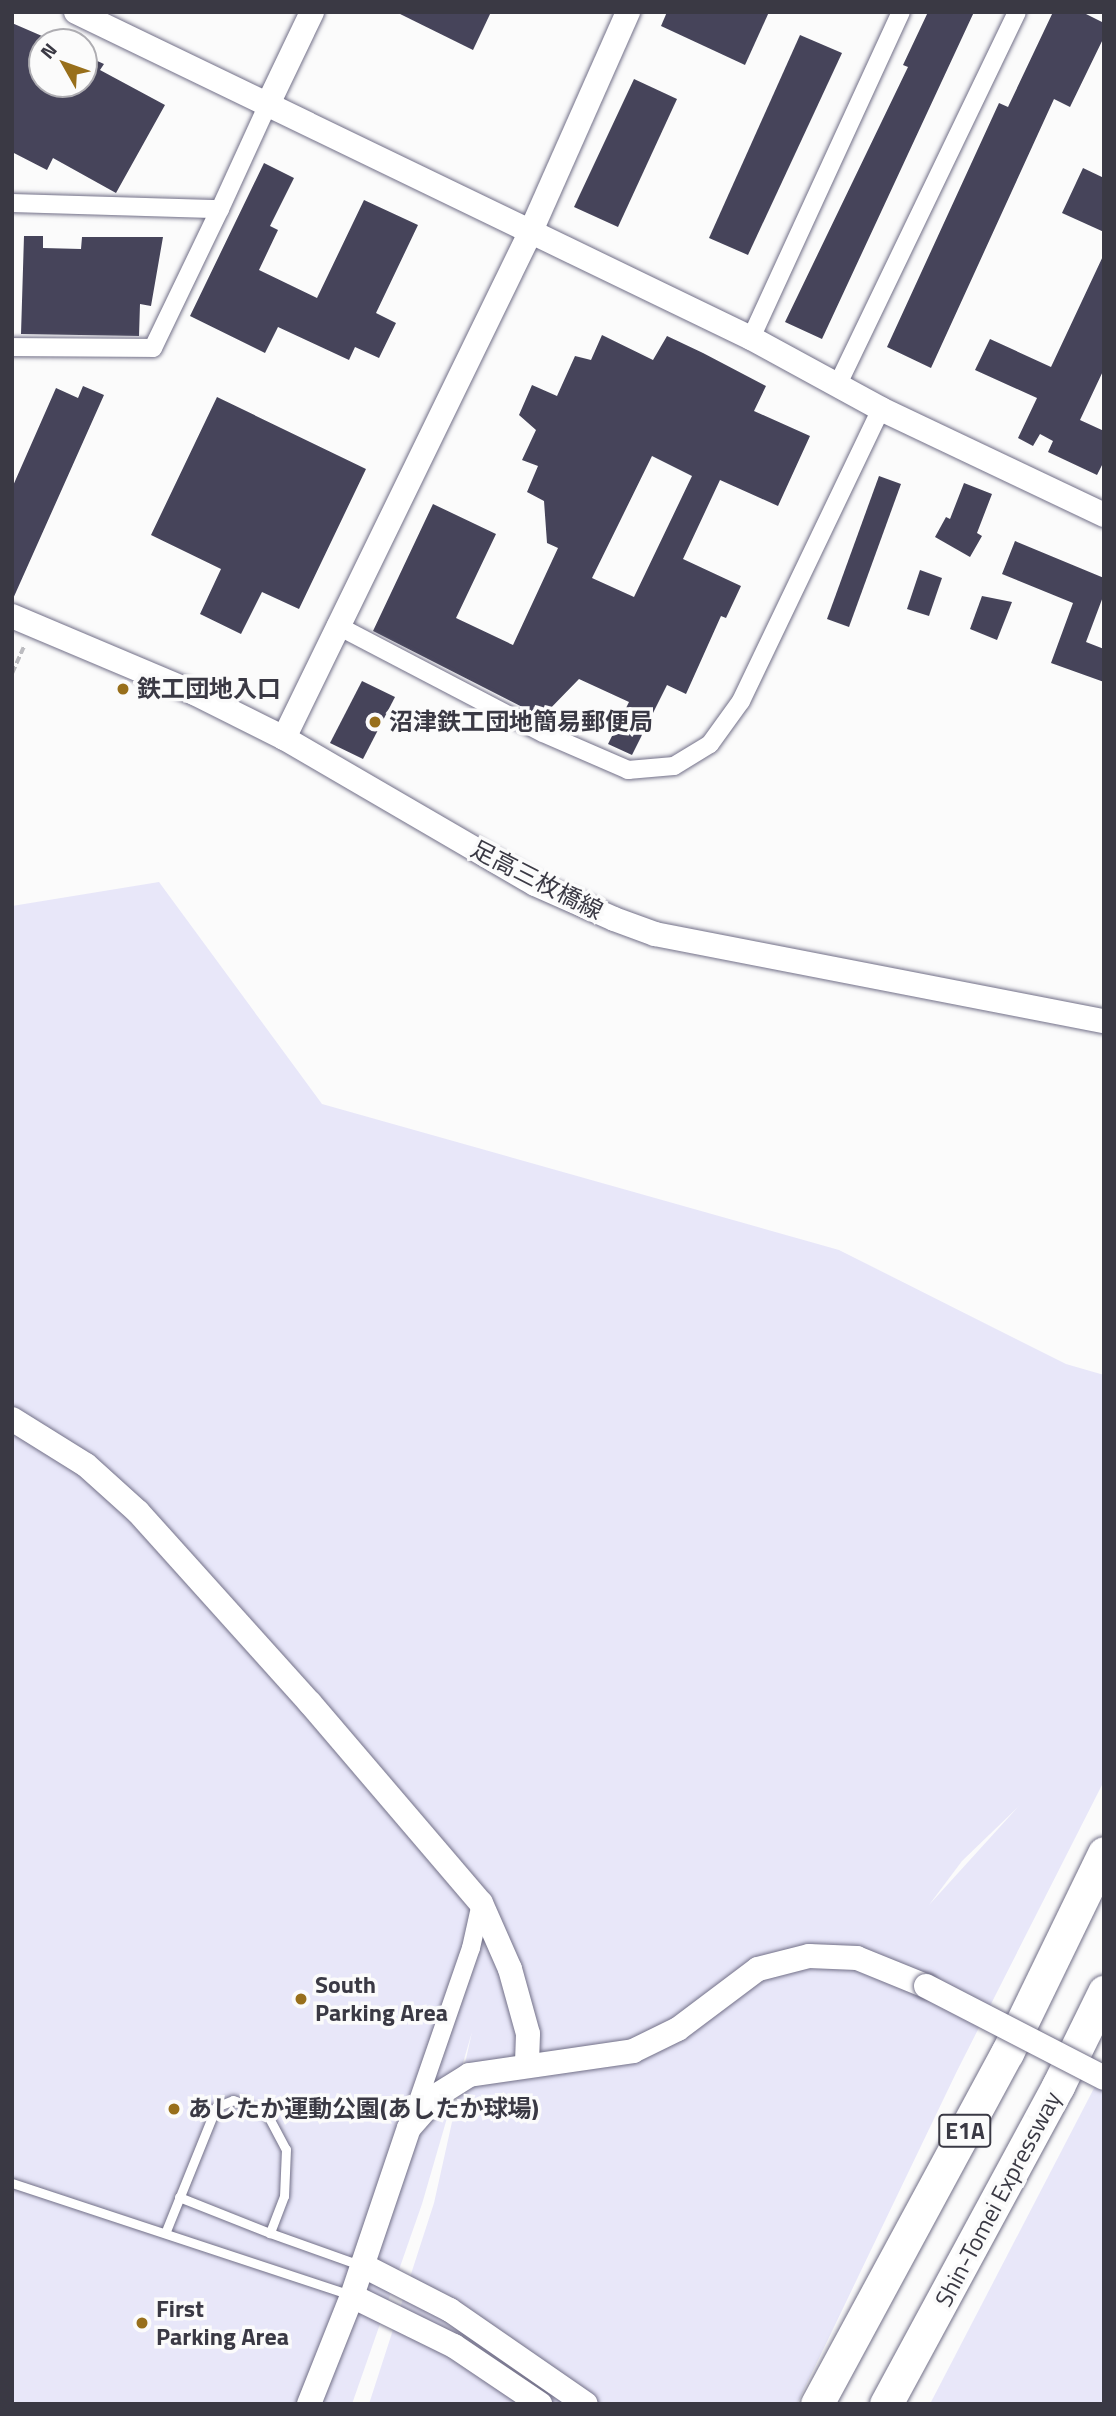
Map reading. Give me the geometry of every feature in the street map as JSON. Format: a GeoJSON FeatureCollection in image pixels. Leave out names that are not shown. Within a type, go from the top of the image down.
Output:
{"type":"FeatureCollection","features":[{"type":"Feature","properties":{"kind":"highway","name":"E1A"},"geometry":{"type":"LineString","coordinates":[[817,2404],[1007,2053],[1104,1853]]}},
{"type":"Feature","properties":{"kind":"highway","name":"Shin-Tomei Expressway"},"geometry":{"type":"LineString","coordinates":[[886,2404],[1058,2086],[1104,1992]]}},
{"type":"Feature","properties":{"kind":"street"},"geometry":{"type":"LineString","coordinates":[[76,12],[751,338],[881,409],[1104,515]]}},
{"type":"Feature","properties":{"kind":"street"},"geometry":{"type":"LineString","coordinates":[[12,347],[153,348],[312,12]]}},
{"type":"Feature","properties":{"kind":"street"},"geometry":{"type":"LineString","coordinates":[[284,738],[336,625],[531,231],[628,12]]}},
{"type":"Feature","properties":{"kind":"street"},"geometry":{"type":"LineString","coordinates":[[751,338],[901,12]]}},
{"type":"Feature","properties":{"kind":"street"},"geometry":{"type":"LineString","coordinates":[[837,386],[1017,12]]}},
{"type":"Feature","properties":{"kind":"street"},"geometry":{"type":"LineString","coordinates":[[12,203],[220,209]]}},
{"type":"Feature","properties":{"kind":"street"},"geometry":{"type":"LineString","coordinates":[[336,625],[543,733],[628,769],[674,766],[710,744],[741,701],[881,409]]}},
{"type":"Feature","properties":{"kind":"street","name":"足高三枚橋線"},"geometry":{"type":"LineString","coordinates":[[22,621],[194,693],[284,738],[535,884],[656,934],[1104,1021]]}},
{"type":"Feature","properties":{"kind":"street"},"geometry":{"type":"LineString","coordinates":[[12,1419],[86,1465],[138,1512],[310,1703],[481,1903],[510,1969],[528,2034],[527,2066]]}},
{"type":"Feature","properties":{"kind":"street"},"geometry":{"type":"LineString","coordinates":[[309,2404],[352,2296],[471,1948],[481,1903]]}},
{"type":"Feature","properties":{"kind":"street"},"geometry":{"type":"LineString","coordinates":[[409,2128],[439,2094],[468,2075],[633,2051],[678,2029],[758,1969],[809,1956],[857,1958],[926,1986],[1104,2078]]}},
{"type":"Feature","properties":{"kind":"street"},"geometry":{"type":"LineString","coordinates":[[362,2265],[450,2310],[586,2404]]}},
{"type":"Feature","properties":{"kind":"street"},"geometry":{"type":"LineString","coordinates":[[352,2296],[454,2346],[540,2404]]}},
{"type":"Feature","properties":{"kind":"lane"},"geometry":{"type":"LineString","coordinates":[[166,2231],[216,2107],[233,2100],[267,2114],[286,2150],[284,2196],[270,2233]]}},
{"type":"Feature","properties":{"kind":"lane"},"geometry":{"type":"LineString","coordinates":[[12,2183],[166,2231],[352,2296]]}},
{"type":"Feature","properties":{"kind":"lane"},"geometry":{"type":"LineString","coordinates":[[179,2197],[362,2265]]}},
{"type":"Feature","properties":{"kind":"path"},"geometry":{"type":"LineString","coordinates":[[12,674],[22,621]]}},
{"type":"Feature","properties":{"kind":"shaded area"},"geometry":{"type":"Polygon","coordinates":[[[159,882],[322,1104],[839,1250],[1066,1364],[1104,1375],[1104,1781],[957,2071],[797,2404],[369,2404],[434,2203],[472,2032],[422,2204],[352,2404],[12,2404],[12,906],[159,882]],[[1019,1806],[962,1861],[929,1905],[1019,1806]]]}},
{"type":"Feature","properties":{"kind":"shaded area"},"geometry":{"type":"Polygon","coordinates":[[[1104,2069],[1104,2404],[930,2404],[1104,2069]]]}},
{"type":"Feature","properties":{"kind":"building"},"geometry":{"type":"Polygon","coordinates":[[[396,12],[491,12],[473,50],[396,12]]]}},
{"type":"Feature","properties":{"kind":"building"},"geometry":{"type":"Polygon","coordinates":[[[667,12],[769,12],[745,65],[661,26],[667,12]]]}},
{"type":"Feature","properties":{"kind":"building"},"geometry":{"type":"Polygon","coordinates":[[[928,12],[974,12],[822,339],[785,322],[908,67],[903,65],[928,12]]]}},
{"type":"Feature","properties":{"kind":"building"},"geometry":{"type":"Polygon","coordinates":[[[1053,12],[1082,12],[1104,23],[1104,37],[1070,107],[1054,99],[931,368],[887,347],[999,103],[1008,107],[1053,12]]]}},
{"type":"Feature","properties":{"kind":"building"},"geometry":{"type":"Polygon","coordinates":[[[12,23],[28,30],[28,98],[98,98],[98,61],[104,64],[100,70],[165,105],[116,193],[53,158],[47,170],[12,152],[12,23]]]}},
{"type":"Feature","properties":{"kind":"building"},"geometry":{"type":"Polygon","coordinates":[[[800,35],[842,53],[748,255],[709,238],[800,35]]]}},
{"type":"Feature","properties":{"kind":"building"},"geometry":{"type":"Polygon","coordinates":[[[634,79],[677,99],[618,227],[574,207],[634,79]]]}},
{"type":"Feature","properties":{"kind":"building"},"geometry":{"type":"Polygon","coordinates":[[[264,163],[294,178],[270,226],[278,230],[259,270],[317,298],[364,200],[418,225],[376,313],[396,323],[379,358],[355,347],[349,360],[278,327],[265,353],[190,316],[264,163]]]}},
{"type":"Feature","properties":{"kind":"building"},"geometry":{"type":"Polygon","coordinates":[[[1083,168],[1104,178],[1104,232],[1062,213],[1083,168]]]}},
{"type":"Feature","properties":{"kind":"building"},"geometry":{"type":"Polygon","coordinates":[[[24,236],[43,236],[43,248],[81,249],[82,237],[163,237],[151,306],[140,304],[139,336],[21,334],[24,236]]]}},
{"type":"Feature","properties":{"kind":"building"},"geometry":{"type":"Polygon","coordinates":[[[1104,254],[1104,369],[1080,420],[1104,431],[1104,461],[1097,475],[1048,452],[1053,441],[1040,434],[1033,446],[1018,438],[1037,398],[975,370],[990,339],[1051,367],[1104,254]]]}},
{"type":"Feature","properties":{"kind":"building"},"geometry":{"type":"Polygon","coordinates":[[[602,335],[653,360],[667,336],[766,386],[754,411],[810,436],[778,506],[720,480],[683,559],[741,586],[726,618],[721,616],[686,694],[667,685],[632,755],[608,744],[629,702],[579,679],[542,717],[373,631],[433,504],[496,534],[456,618],[513,645],[558,548],[547,543],[544,501],[527,492],[538,466],[522,460],[536,430],[519,415],[532,385],[557,396],[575,356],[591,360],[602,335]],[[652,456],[592,578],[634,597],[692,476],[652,456]]]}},
{"type":"Feature","properties":{"kind":"building"},"geometry":{"type":"Polygon","coordinates":[[[83,386],[104,395],[12,601],[12,488],[56,388],[78,398],[83,386]]]}},
{"type":"Feature","properties":{"kind":"building"},"geometry":{"type":"Polygon","coordinates":[[[217,397],[366,469],[299,609],[262,592],[241,634],[200,614],[221,569],[151,535],[217,397]]]}},
{"type":"Feature","properties":{"kind":"building"},"geometry":{"type":"Polygon","coordinates":[[[879,476],[901,484],[849,627],[827,619],[879,476]]]}},
{"type":"Feature","properties":{"kind":"building"},"geometry":{"type":"Polygon","coordinates":[[[964,483],[992,494],[977,533],[982,536],[970,557],[935,537],[946,517],[950,519],[964,483]]]}},
{"type":"Feature","properties":{"kind":"building"},"geometry":{"type":"Polygon","coordinates":[[[1015,541],[1104,578],[1104,594],[1086,642],[1104,649],[1104,682],[1051,663],[1073,603],[1002,574],[1015,541]]]}},
{"type":"Feature","properties":{"kind":"building"},"geometry":{"type":"Polygon","coordinates":[[[920,570],[942,578],[929,616],[907,609],[920,570]]]}},
{"type":"Feature","properties":{"kind":"building"},"geometry":{"type":"Polygon","coordinates":[[[982,596],[1012,602],[997,640],[970,629],[982,596]]]}},
{"type":"Feature","properties":{"kind":"building"},"geometry":{"type":"Polygon","coordinates":[[[362,681],[395,697],[363,759],[330,743],[362,681]]]}},
{"type":"Feature","properties":{"kind":"place","name":"鉄工団地入口"},"geometry":{"type":"Point","coordinates":[123,689]}},
{"type":"Feature","properties":{"kind":"place","name":"沼津鉄工団地簡易郵便局"},"geometry":{"type":"Point","coordinates":[375,722]}},
{"type":"Feature","properties":{"kind":"place","name":"South Parking Area"},"geometry":{"type":"Point","coordinates":[301,1999]}},
{"type":"Feature","properties":{"kind":"place","name":"あしたか運動公園(あしたか球場)"},"geometry":{"type":"Point","coordinates":[174,2109]}},
{"type":"Feature","properties":{"kind":"place","name":"First Parking Area"},"geometry":{"type":"Point","coordinates":[142,2323]}}]}
